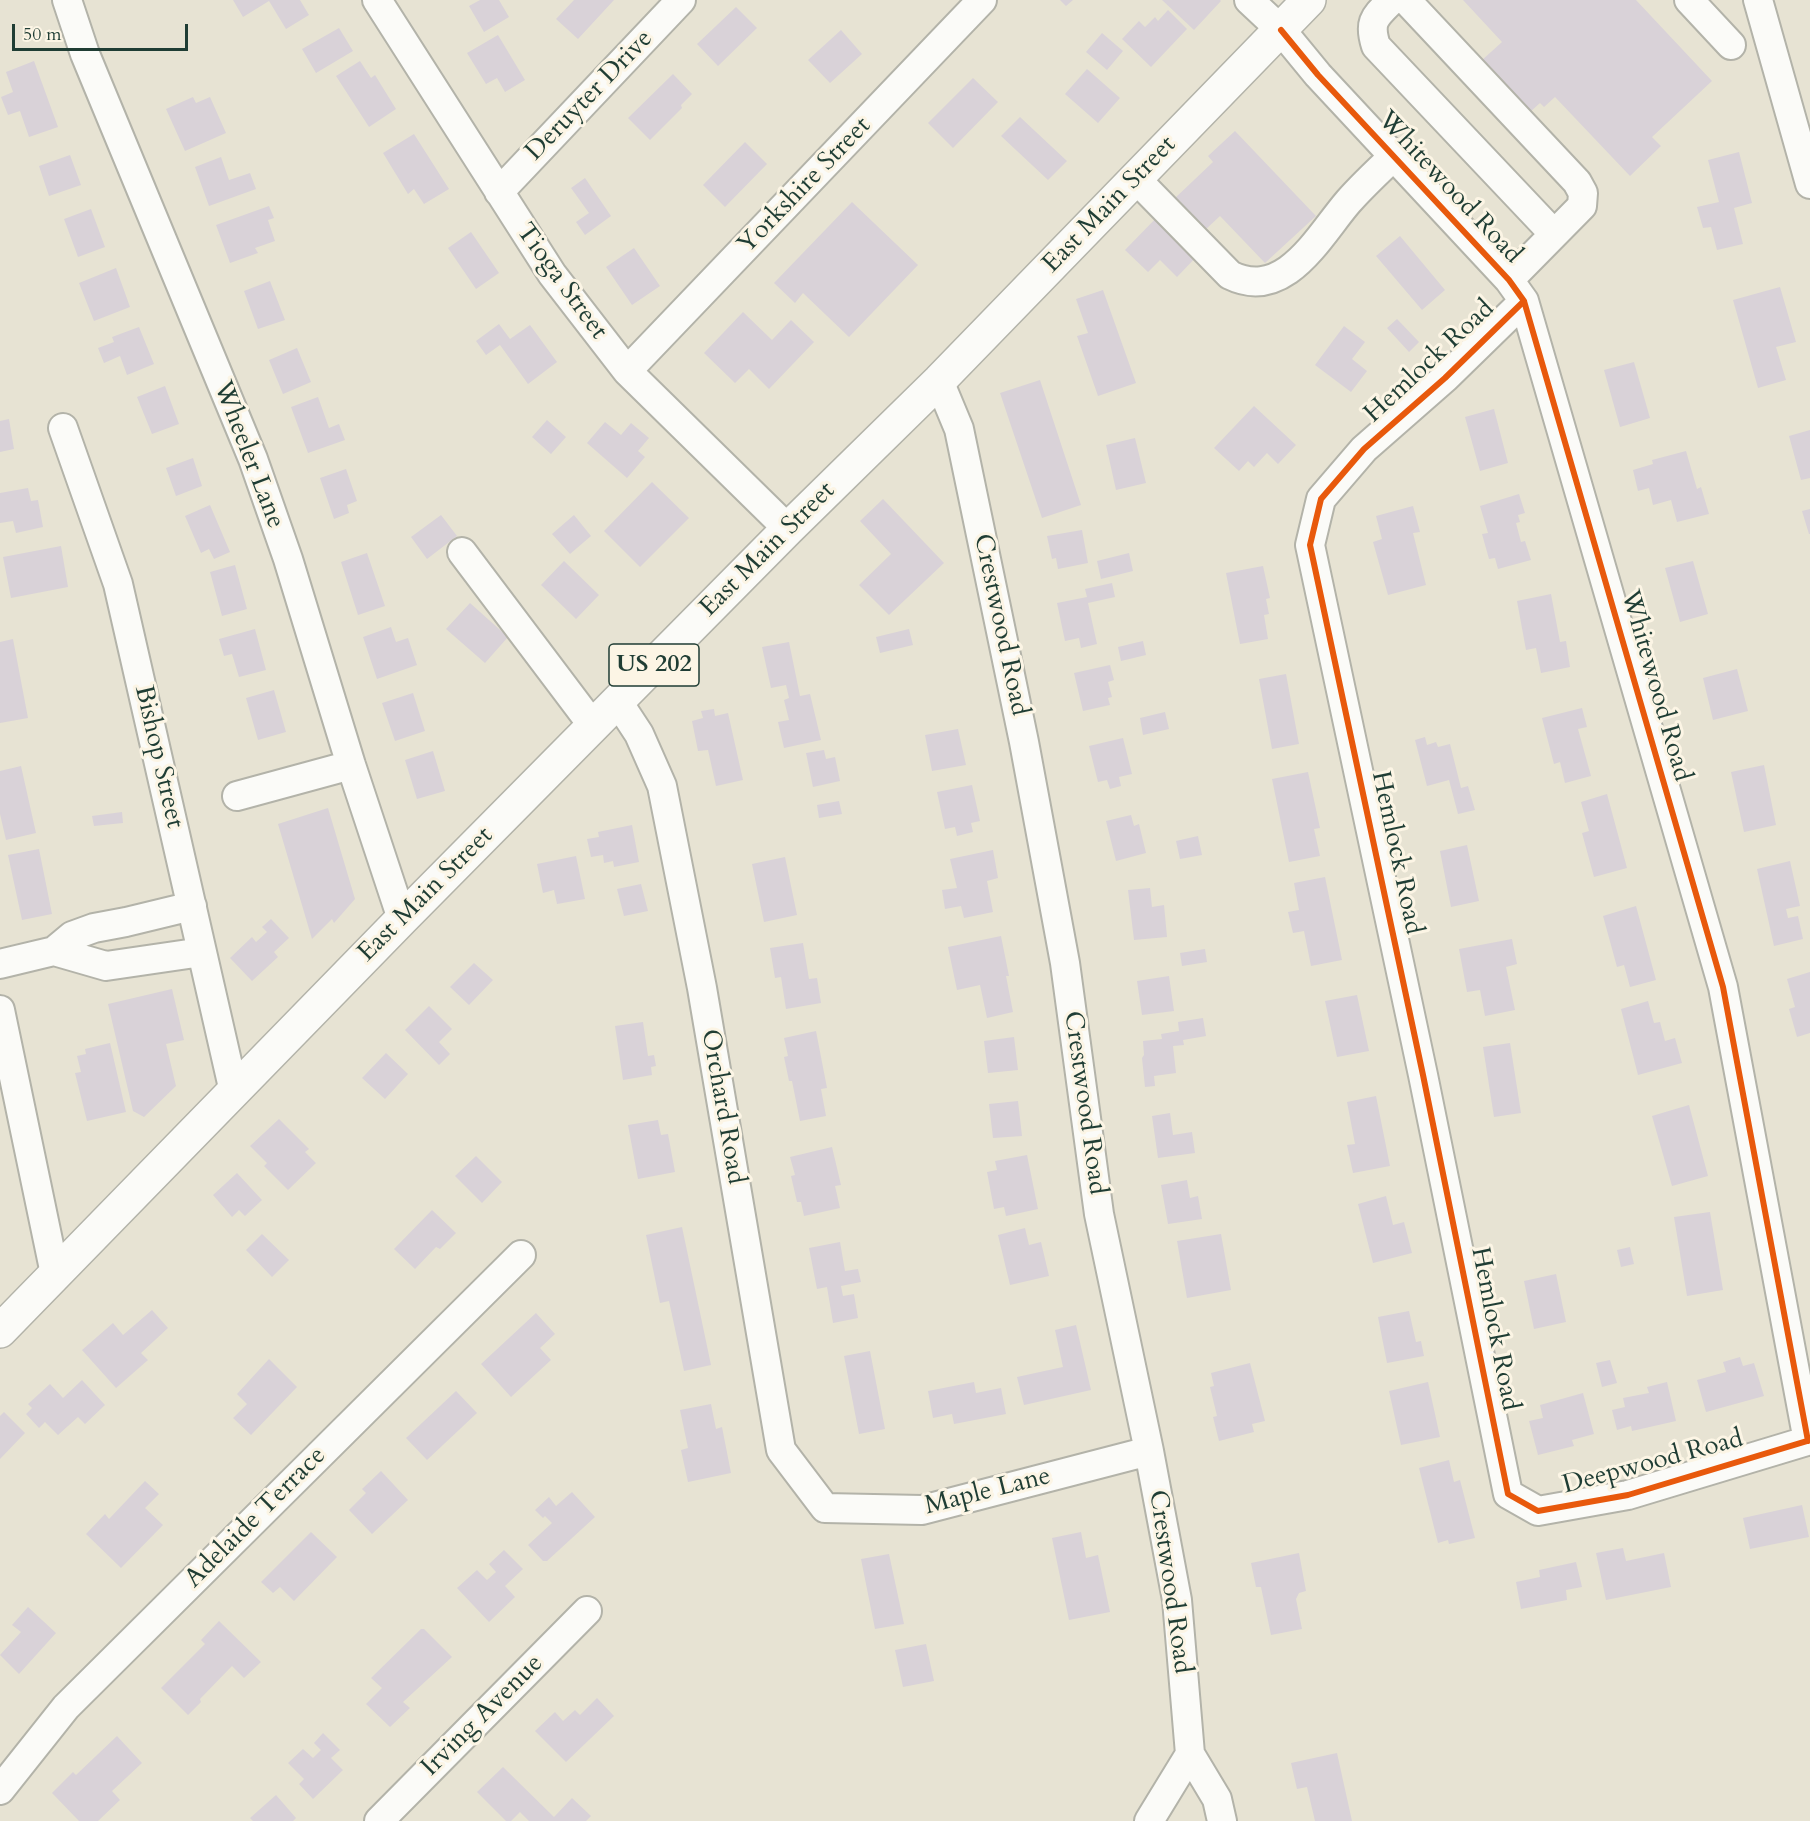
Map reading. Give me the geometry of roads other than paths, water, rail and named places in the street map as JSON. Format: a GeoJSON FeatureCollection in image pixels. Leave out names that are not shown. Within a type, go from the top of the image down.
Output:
{"type":"FeatureCollection","features":[{"type":"Feature","properties":{"kind":"highway","name":"East Main Street"},"geometry":{"type":"LineString","coordinates":[[0,1331],[402,919],[788,529],[939,381],[1309,0]]}},
{"type":"Feature","properties":{"kind":"street","name":"Wheeler Lane"},"geometry":{"type":"LineString","coordinates":[[67,0],[85,54],[253,459],[288,559],[351,765],[402,919]]}},
{"type":"Feature","properties":{"kind":"street","name":"Deruyter Drive"},"geometry":{"type":"LineString","coordinates":[[499,192],[681,0]]}},
{"type":"Feature","properties":{"kind":"street","name":"Yorkshire Street"},"geometry":{"type":"LineString","coordinates":[[627,371],[982,0]]}},
{"type":"Feature","properties":{"kind":"street","name":"Whitewood Road"},"geometry":{"type":"LineString","coordinates":[[1249,0],[1281,30],[1318,75],[1516,291],[1723,987],[1809,1441]]}},
{"type":"Feature","properties":{"kind":"street"},"geometry":{"type":"LineString","coordinates":[[1392,0],[1376,17],[1371,32],[1376,46],[1554,234]]}},
{"type":"Feature","properties":{"kind":"street","name":"Hemlock Road"},"geometry":{"type":"LineString","coordinates":[[1406,0],[1577,182],[1583,193],[1582,206],[1554,234],[1516,291],[1445,378],[1364,449],[1321,499],[1310,545],[1423,1075],[1508,1494]]}},
{"type":"Feature","properties":{"kind":"street"},"geometry":{"type":"LineString","coordinates":[[1689,0],[1731,45]]}},
{"type":"Feature","properties":{"kind":"street"},"geometry":{"type":"LineString","coordinates":[[1758,0],[1810,184]]}},
{"type":"Feature","properties":{"kind":"street","name":"Tioga Street"},"geometry":{"type":"LineString","coordinates":[[380,1],[552,274],[627,371],[788,529]]}},
{"type":"Feature","properties":{"kind":"street"},"geometry":{"type":"LineString","coordinates":[[1136,179],[1230,275],[1245,280],[1264,282],[1280,276],[1293,265],[1327,231],[1360,189],[1394,156]]}},
{"type":"Feature","properties":{"kind":"street","name":"Crestwood Road"},"geometry":{"type":"LineString","coordinates":[[939,381],[959,429],[1024,742],[1065,963],[1099,1214],[1149,1451],[1177,1600],[1190,1754]]}},
{"type":"Feature","properties":{"kind":"street","name":"Bishop Street"},"geometry":{"type":"LineString","coordinates":[[63,428],[118,584],[234,1092]]}},
{"type":"Feature","properties":{"kind":"street"},"geometry":{"type":"LineString","coordinates":[[462,552],[594,727]]}},
{"type":"Feature","properties":{"kind":"street","name":"Orchard Road"},"geometry":{"type":"LineString","coordinates":[[618,702],[639,734],[662,786],[702,988],[781,1450],[825,1508]]}},
{"type":"Feature","properties":{"kind":"street"},"geometry":{"type":"LineString","coordinates":[[237,796],[351,765]]}},
{"type":"Feature","properties":{"kind":"street"},"geometry":{"type":"LineString","coordinates":[[0,964],[54,951],[72,936],[94,928],[192,906]]}},
{"type":"Feature","properties":{"kind":"street"},"geometry":{"type":"LineString","coordinates":[[54,951],[106,966],[202,952]]}},
{"type":"Feature","properties":{"kind":"street"},"geometry":{"type":"LineString","coordinates":[[0,1010],[11,1118],[56,1274]]}},
{"type":"Feature","properties":{"kind":"street","name":"Adelaide Terrace"},"geometry":{"type":"LineString","coordinates":[[0,1790],[66,1707],[521,1255]]}},
{"type":"Feature","properties":{"kind":"street","name":"Deepwood Road"},"geometry":{"type":"LineString","coordinates":[[1508,1494],[1538,1511],[1628,1495],[1809,1441]]}},
{"type":"Feature","properties":{"kind":"street","name":"Maple Lane"},"geometry":{"type":"LineString","coordinates":[[825,1508],[922,1510],[1149,1451]]}},
{"type":"Feature","properties":{"kind":"street","name":"Irving Avenue"},"geometry":{"type":"LineString","coordinates":[[379,1821],[587,1611]]}},
{"type":"Feature","properties":{"kind":"street"},"geometry":{"type":"LineString","coordinates":[[1149,1821],[1190,1754],[1217,1799],[1222,1821]]}}]}
